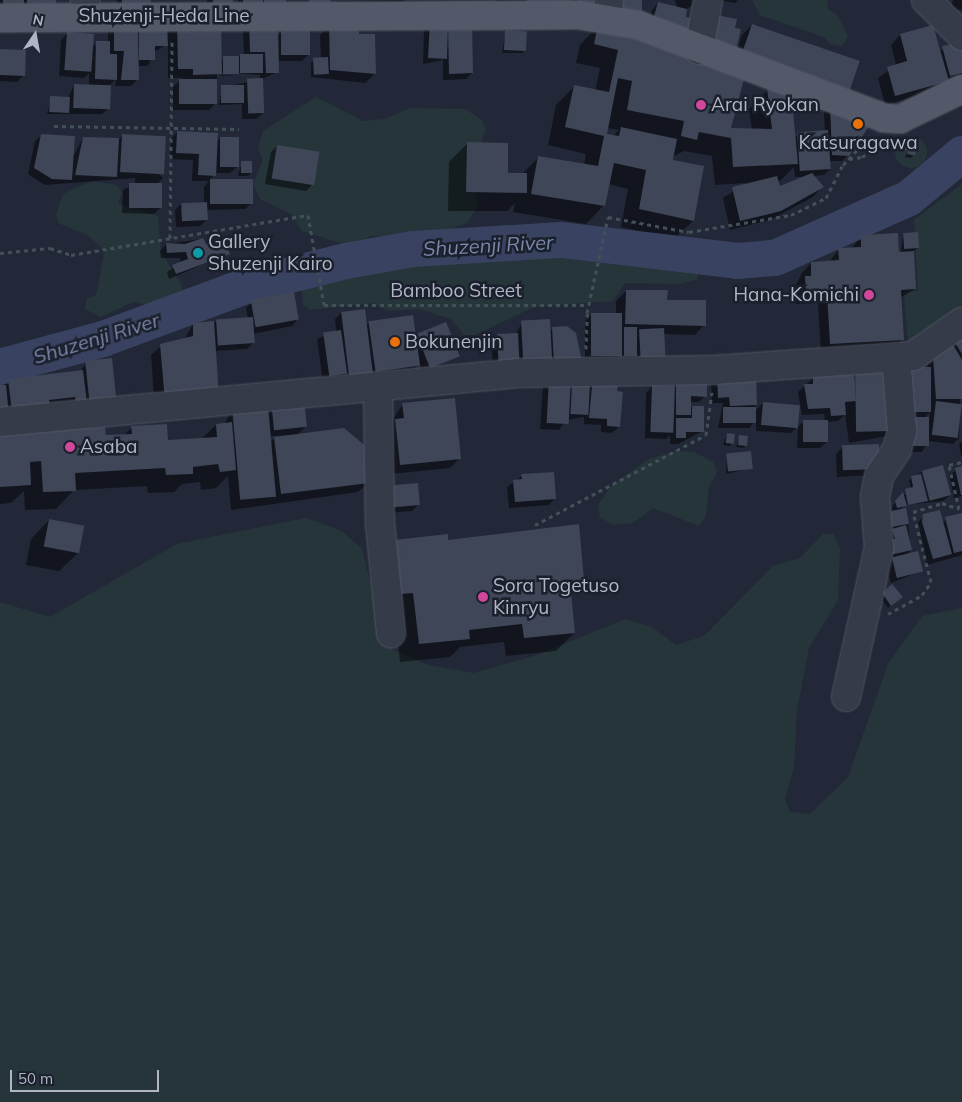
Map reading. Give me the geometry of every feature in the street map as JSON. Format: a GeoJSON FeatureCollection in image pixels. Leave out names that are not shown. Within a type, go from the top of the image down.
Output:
{"type":"FeatureCollection","features":[{"type":"Feature","properties":{"kind":"main road","name":"Shuzenji-Heda Line"},"geometry":{"type":"LineString","coordinates":[[0,18],[85,8],[173,16],[238,8],[609,9],[699,50],[889,127],[900,119],[962,89]]}},
{"type":"Feature","properties":{"kind":"street"},"geometry":{"type":"LineString","coordinates":[[699,50],[708,0]]}},
{"type":"Feature","properties":{"kind":"street"},"geometry":{"type":"LineString","coordinates":[[926,0],[962,36]]}},
{"type":"Feature","properties":{"kind":"street"},"geometry":{"type":"LineString","coordinates":[[0,422],[378,386],[587,371],[714,370],[913,356],[962,322]]}},
{"type":"Feature","properties":{"kind":"street"},"geometry":{"type":"LineString","coordinates":[[846,698],[864,631],[879,548],[875,497],[879,476],[897,449],[902,431],[896,357]]}},
{"type":"Feature","properties":{"kind":"street"},"geometry":{"type":"LineString","coordinates":[[378,386],[380,523],[391,632]]}},
{"type":"Feature","properties":{"kind":"path"},"geometry":{"type":"LineString","coordinates":[[0,253],[50,248],[71,255],[170,238],[173,16]]}},
{"type":"Feature","properties":{"kind":"path"},"geometry":{"type":"LineString","coordinates":[[54,126],[239,129]]}},
{"type":"Feature","properties":{"kind":"path"},"geometry":{"type":"LineString","coordinates":[[587,371],[588,305],[602,252],[608,217],[689,232],[791,215],[826,198],[848,159],[889,127]]}},
{"type":"Feature","properties":{"kind":"path"},"geometry":{"type":"LineString","coordinates":[[848,159],[875,152],[889,127]]}},
{"type":"Feature","properties":{"kind":"path","name":"Bamboo Street"},"geometry":{"type":"LineString","coordinates":[[170,238],[308,215],[324,305],[588,305]]}},
{"type":"Feature","properties":{"kind":"path"},"geometry":{"type":"LineString","coordinates":[[535,525],[706,435],[714,370]]}},
{"type":"Feature","properties":{"kind":"path"},"geometry":{"type":"LineString","coordinates":[[961,509],[949,465],[962,462]]}},
{"type":"Feature","properties":{"kind":"path"},"geometry":{"type":"LineString","coordinates":[[864,631],[922,595],[931,582],[913,512],[942,503],[961,509]]}},
{"type":"Feature","properties":{"kind":"shaded area"},"geometry":{"type":"Polygon","coordinates":[[[752,0],[827,0],[828,9],[838,16],[848,36],[842,46],[830,44],[824,37],[760,15],[752,0]]]}},
{"type":"Feature","properties":{"kind":"shaded area"},"geometry":{"type":"Polygon","coordinates":[[[316,97],[363,121],[385,119],[410,108],[465,109],[482,120],[486,130],[475,156],[477,207],[467,223],[422,239],[371,236],[358,244],[337,242],[302,231],[291,214],[260,199],[253,184],[263,159],[258,149],[263,131],[316,97]]]}},
{"type":"Feature","properties":{"kind":"shaded area"},"geometry":{"type":"Polygon","coordinates":[[[911,136],[917,137],[922,141],[926,146],[926,158],[922,163],[917,167],[911,168],[905,167],[900,163],[896,158],[895,152],[896,146],[900,141],[905,137],[911,136]]]}},
{"type":"Feature","properties":{"kind":"shaded area"},"geometry":{"type":"Polygon","coordinates":[[[92,181],[117,185],[122,193],[118,204],[158,216],[161,252],[182,285],[181,297],[167,308],[133,302],[101,317],[85,309],[87,298],[96,295],[105,250],[87,235],[58,223],[56,214],[63,194],[92,181]]]}},
{"type":"Feature","properties":{"kind":"shaded area"},"geometry":{"type":"Polygon","coordinates":[[[962,184],[962,312],[908,343],[904,292],[918,291],[914,220],[962,184]]]}},
{"type":"Feature","properties":{"kind":"shaded area"},"geometry":{"type":"Polygon","coordinates":[[[499,250],[593,251],[686,260],[695,263],[699,272],[697,280],[678,284],[625,283],[613,301],[534,307],[475,335],[464,335],[451,319],[419,309],[388,311],[373,303],[310,310],[303,305],[302,289],[309,281],[447,253],[499,250]]]}},
{"type":"Feature","properties":{"kind":"shaded area"},"geometry":{"type":"Polygon","coordinates":[[[676,451],[694,452],[713,462],[717,472],[709,487],[706,515],[699,526],[653,508],[633,523],[615,525],[600,518],[598,505],[612,485],[649,459],[676,451]]]}},
{"type":"Feature","properties":{"kind":"shaded area"},"geometry":{"type":"Polygon","coordinates":[[[306,518],[342,531],[362,549],[386,647],[428,665],[473,673],[537,655],[625,619],[652,627],[676,645],[704,636],[773,566],[800,558],[823,534],[833,534],[840,548],[838,600],[809,648],[797,711],[794,767],[785,799],[790,812],[810,814],[848,777],[888,664],[922,616],[962,608],[962,1102],[0,1102],[0,602],[50,617],[177,544],[306,518]]]}},
{"type":"Feature","properties":{"kind":"building"},"geometry":{"type":"Polygon","coordinates":[[[3,0],[24,0],[24,7],[3,7],[3,0]]]}},
{"type":"Feature","properties":{"kind":"building"},"geometry":{"type":"Polygon","coordinates":[[[27,0],[56,0],[56,7],[27,7],[27,0]]]}},
{"type":"Feature","properties":{"kind":"building"},"geometry":{"type":"Polygon","coordinates":[[[122,0],[151,0],[151,8],[122,8],[122,0]]]}},
{"type":"Feature","properties":{"kind":"building"},"geometry":{"type":"Polygon","coordinates":[[[213,0],[233,0],[233,7],[213,7],[213,0]]]}},
{"type":"Feature","properties":{"kind":"building"},"geometry":{"type":"Polygon","coordinates":[[[243,0],[263,0],[263,4],[243,3],[243,0]]]}},
{"type":"Feature","properties":{"kind":"building"},"geometry":{"type":"Polygon","coordinates":[[[264,0],[286,0],[286,5],[264,4],[264,0]]]}},
{"type":"Feature","properties":{"kind":"building"},"geometry":{"type":"Polygon","coordinates":[[[309,0],[330,0],[330,3],[309,3],[309,0]]]}},
{"type":"Feature","properties":{"kind":"building"},"geometry":{"type":"Polygon","coordinates":[[[527,0],[570,0],[570,4],[528,6],[527,0]]]}},
{"type":"Feature","properties":{"kind":"building"},"geometry":{"type":"Polygon","coordinates":[[[578,0],[604,0],[604,5],[578,6],[578,0]]]}},
{"type":"Feature","properties":{"kind":"building"},"geometry":{"type":"Polygon","coordinates":[[[614,0],[642,0],[642,14],[614,14],[614,0]]]}},
{"type":"Feature","properties":{"kind":"building"},"geometry":{"type":"Polygon","coordinates":[[[658,2],[687,9],[686,17],[695,19],[691,37],[651,27],[658,2]]]}},
{"type":"Feature","properties":{"kind":"building"},"geometry":{"type":"Polygon","coordinates":[[[716,15],[737,19],[735,28],[741,29],[736,50],[709,44],[716,15]]]}},
{"type":"Feature","properties":{"kind":"building"},"geometry":{"type":"Polygon","coordinates":[[[249,20],[278,20],[279,73],[266,73],[265,52],[250,52],[249,20]]]}},
{"type":"Feature","properties":{"kind":"building"},"geometry":{"type":"Polygon","coordinates":[[[177,21],[221,21],[222,74],[193,75],[193,69],[178,69],[177,21]]]}},
{"type":"Feature","properties":{"kind":"building"},"geometry":{"type":"Polygon","coordinates":[[[430,21],[472,21],[473,73],[449,74],[448,25],[447,59],[428,58],[430,21]]]}},
{"type":"Feature","properties":{"kind":"building"},"geometry":{"type":"Polygon","coordinates":[[[359,23],[359,34],[375,34],[376,74],[330,70],[329,24],[359,23]]]}},
{"type":"Feature","properties":{"kind":"building"},"geometry":{"type":"Polygon","coordinates":[[[138,24],[139,80],[121,80],[124,51],[114,51],[114,25],[138,24]]]}},
{"type":"Feature","properties":{"kind":"building"},"geometry":{"type":"Polygon","coordinates":[[[139,24],[167,24],[168,46],[155,46],[155,60],[139,60],[139,24]]]}},
{"type":"Feature","properties":{"kind":"building"},"geometry":{"type":"Polygon","coordinates":[[[752,24],[860,61],[849,93],[741,56],[752,24]]]}},
{"type":"Feature","properties":{"kind":"building"},"geometry":{"type":"Polygon","coordinates":[[[598,25],[745,75],[731,128],[772,129],[767,89],[791,89],[798,164],[733,167],[731,138],[699,132],[697,140],[681,136],[684,121],[627,110],[632,81],[618,78],[607,134],[619,136],[621,127],[677,139],[673,160],[704,166],[694,221],[639,209],[646,170],[614,163],[605,206],[531,194],[538,156],[598,166],[604,136],[565,127],[574,85],[609,92],[618,50],[594,44],[598,25]]]}},
{"type":"Feature","properties":{"kind":"building"},"geometry":{"type":"Polygon","coordinates":[[[933,25],[949,81],[895,96],[887,67],[907,61],[900,34],[933,25]]]}},
{"type":"Feature","properties":{"kind":"building"},"geometry":{"type":"Polygon","coordinates":[[[281,30],[310,30],[310,55],[281,55],[281,30]]]}},
{"type":"Feature","properties":{"kind":"building"},"geometry":{"type":"Polygon","coordinates":[[[505,30],[527,31],[526,51],[504,50],[505,30]]]}},
{"type":"Feature","properties":{"kind":"building"},"geometry":{"type":"Polygon","coordinates":[[[67,32],[94,34],[91,72],[64,70],[67,32]]]}},
{"type":"Feature","properties":{"kind":"building"},"geometry":{"type":"Polygon","coordinates":[[[96,41],[110,41],[110,54],[117,54],[117,80],[95,79],[96,41]]]}},
{"type":"Feature","properties":{"kind":"building"},"geometry":{"type":"Polygon","coordinates":[[[962,42],[962,73],[950,76],[942,46],[962,42]]]}},
{"type":"Feature","properties":{"kind":"building"},"geometry":{"type":"Polygon","coordinates":[[[0,49],[26,50],[25,76],[0,75],[0,49]]]}},
{"type":"Feature","properties":{"kind":"building"},"geometry":{"type":"Polygon","coordinates":[[[240,54],[263,54],[263,73],[240,73],[240,54]]]}},
{"type":"Feature","properties":{"kind":"building"},"geometry":{"type":"Polygon","coordinates":[[[223,56],[239,56],[239,74],[223,74],[223,56]]]}},
{"type":"Feature","properties":{"kind":"building"},"geometry":{"type":"Polygon","coordinates":[[[328,57],[329,74],[314,75],[313,58],[328,57]]]}},
{"type":"Feature","properties":{"kind":"building"},"geometry":{"type":"Polygon","coordinates":[[[263,78],[264,113],[248,114],[247,79],[263,78]]]}},
{"type":"Feature","properties":{"kind":"building"},"geometry":{"type":"Polygon","coordinates":[[[179,79],[217,79],[217,104],[179,104],[179,79]]]}},
{"type":"Feature","properties":{"kind":"building"},"geometry":{"type":"Polygon","coordinates":[[[74,84],[111,85],[110,109],[73,108],[74,84]]]}},
{"type":"Feature","properties":{"kind":"building"},"geometry":{"type":"Polygon","coordinates":[[[221,85],[244,85],[244,103],[221,103],[221,85]]]}},
{"type":"Feature","properties":{"kind":"building"},"geometry":{"type":"Polygon","coordinates":[[[50,96],[70,97],[69,113],[49,112],[50,96]]]}},
{"type":"Feature","properties":{"kind":"building"},"geometry":{"type":"Polygon","coordinates":[[[830,105],[871,123],[849,156],[832,155],[830,105]]]}},
{"type":"Feature","properties":{"kind":"building"},"geometry":{"type":"Polygon","coordinates":[[[828,130],[831,169],[800,171],[797,132],[828,130]]]}},
{"type":"Feature","properties":{"kind":"building"},"geometry":{"type":"Polygon","coordinates":[[[177,131],[218,133],[216,176],[198,175],[199,154],[176,153],[177,131]]]}},
{"type":"Feature","properties":{"kind":"building"},"geometry":{"type":"Polygon","coordinates":[[[41,134],[75,136],[72,180],[52,179],[34,168],[41,134]]]}},
{"type":"Feature","properties":{"kind":"building"},"geometry":{"type":"Polygon","coordinates":[[[122,134],[166,136],[164,174],[120,172],[122,134]]]}},
{"type":"Feature","properties":{"kind":"building"},"geometry":{"type":"Polygon","coordinates":[[[83,137],[119,138],[117,177],[75,175],[83,137]]]}},
{"type":"Feature","properties":{"kind":"building"},"geometry":{"type":"Polygon","coordinates":[[[220,137],[239,137],[239,167],[220,167],[220,137]]]}},
{"type":"Feature","properties":{"kind":"building"},"geometry":{"type":"Polygon","coordinates":[[[467,142],[508,143],[508,173],[527,173],[527,193],[466,192],[467,142]]]}},
{"type":"Feature","properties":{"kind":"building"},"geometry":{"type":"Polygon","coordinates":[[[277,145],[319,152],[314,185],[272,179],[277,145]]]}},
{"type":"Feature","properties":{"kind":"building"},"geometry":{"type":"Polygon","coordinates":[[[909,146],[917,148],[915,156],[907,154],[909,146]]]}},
{"type":"Feature","properties":{"kind":"building"},"geometry":{"type":"Polygon","coordinates":[[[241,161],[252,161],[252,173],[241,173],[241,161]]]}},
{"type":"Feature","properties":{"kind":"building"},"geometry":{"type":"Polygon","coordinates":[[[812,173],[824,187],[781,211],[740,221],[732,187],[777,176],[780,186],[812,173]]]}},
{"type":"Feature","properties":{"kind":"building"},"geometry":{"type":"Polygon","coordinates":[[[210,179],[253,179],[253,204],[210,204],[210,179]]]}},
{"type":"Feature","properties":{"kind":"building"},"geometry":{"type":"Polygon","coordinates":[[[129,183],[162,183],[162,208],[129,208],[129,183]]]}},
{"type":"Feature","properties":{"kind":"building"},"geometry":{"type":"Polygon","coordinates":[[[207,202],[208,220],[182,221],[181,203],[207,202]]]}},
{"type":"Feature","properties":{"kind":"building"},"geometry":{"type":"Polygon","coordinates":[[[918,232],[919,248],[904,249],[903,233],[918,232]]]}},
{"type":"Feature","properties":{"kind":"building"},"geometry":{"type":"Polygon","coordinates":[[[898,233],[899,252],[914,251],[916,289],[901,290],[904,340],[830,344],[827,294],[806,294],[805,276],[811,276],[811,262],[839,260],[838,248],[861,247],[861,235],[898,233]]]}},
{"type":"Feature","properties":{"kind":"building"},"geometry":{"type":"Polygon","coordinates":[[[203,238],[206,244],[224,240],[230,254],[176,274],[172,265],[188,259],[186,252],[167,253],[166,243],[185,244],[203,238]]]}},
{"type":"Feature","properties":{"kind":"building"},"geometry":{"type":"Polygon","coordinates":[[[626,290],[668,290],[667,300],[706,300],[706,326],[625,324],[626,290]]]}},
{"type":"Feature","properties":{"kind":"building"},"geometry":{"type":"Polygon","coordinates":[[[294,292],[299,320],[256,327],[251,300],[294,292]]]}},
{"type":"Feature","properties":{"kind":"building"},"geometry":{"type":"Polygon","coordinates":[[[365,309],[373,373],[349,375],[341,312],[365,309]]]}},
{"type":"Feature","properties":{"kind":"building"},"geometry":{"type":"Polygon","coordinates":[[[591,313],[622,313],[622,356],[591,356],[591,313]]]}},
{"type":"Feature","properties":{"kind":"building"},"geometry":{"type":"Polygon","coordinates":[[[413,315],[420,366],[376,372],[368,321],[413,315]]]}},
{"type":"Feature","properties":{"kind":"building"},"geometry":{"type":"Polygon","coordinates":[[[253,317],[255,343],[218,346],[216,320],[253,317]]]}},
{"type":"Feature","properties":{"kind":"building"},"geometry":{"type":"Polygon","coordinates":[[[550,319],[552,364],[523,365],[521,321],[550,319]]]}},
{"type":"Feature","properties":{"kind":"building"},"geometry":{"type":"Polygon","coordinates":[[[214,321],[219,397],[165,401],[160,344],[193,336],[193,323],[214,321]]]}},
{"type":"Feature","properties":{"kind":"building"},"geometry":{"type":"Polygon","coordinates":[[[446,322],[460,356],[430,368],[416,334],[446,322]]]}},
{"type":"Feature","properties":{"kind":"building"},"geometry":{"type":"Polygon","coordinates":[[[567,326],[576,333],[582,362],[554,363],[552,327],[567,326]]]}},
{"type":"Feature","properties":{"kind":"building"},"geometry":{"type":"Polygon","coordinates":[[[624,327],[637,327],[637,356],[624,356],[624,327]]]}},
{"type":"Feature","properties":{"kind":"building"},"geometry":{"type":"Polygon","coordinates":[[[664,328],[666,365],[641,366],[639,329],[664,328]]]}},
{"type":"Feature","properties":{"kind":"building"},"geometry":{"type":"Polygon","coordinates":[[[341,330],[347,374],[329,376],[323,333],[341,330]]]}},
{"type":"Feature","properties":{"kind":"building"},"geometry":{"type":"Polygon","coordinates":[[[518,333],[520,366],[499,367],[497,334],[518,333]]]}},
{"type":"Feature","properties":{"kind":"building"},"geometry":{"type":"Polygon","coordinates":[[[962,336],[962,354],[954,341],[962,336]]]}},
{"type":"Feature","properties":{"kind":"building"},"geometry":{"type":"Polygon","coordinates":[[[952,343],[962,360],[962,399],[936,399],[933,357],[952,343]]]}},
{"type":"Feature","properties":{"kind":"building"},"geometry":{"type":"Polygon","coordinates":[[[112,358],[117,402],[90,405],[85,361],[112,358]]]}},
{"type":"Feature","properties":{"kind":"building"},"geometry":{"type":"Polygon","coordinates":[[[893,367],[894,431],[856,432],[855,368],[893,367]]]}},
{"type":"Feature","properties":{"kind":"building"},"geometry":{"type":"Polygon","coordinates":[[[905,367],[931,367],[931,412],[905,412],[905,367]]]}},
{"type":"Feature","properties":{"kind":"building"},"geometry":{"type":"Polygon","coordinates":[[[854,369],[856,401],[845,402],[846,415],[831,416],[830,408],[808,409],[804,384],[813,384],[813,376],[854,369]]]}},
{"type":"Feature","properties":{"kind":"building"},"geometry":{"type":"Polygon","coordinates":[[[83,370],[87,403],[76,404],[75,397],[49,400],[50,407],[12,412],[8,379],[83,370]]]}},
{"type":"Feature","properties":{"kind":"building"},"geometry":{"type":"Polygon","coordinates":[[[756,374],[757,405],[730,406],[729,397],[718,398],[717,375],[756,374]]]}},
{"type":"Feature","properties":{"kind":"building"},"geometry":{"type":"Polygon","coordinates":[[[593,375],[619,378],[617,391],[623,392],[620,427],[607,426],[607,419],[589,418],[593,375]]]}},
{"type":"Feature","properties":{"kind":"building"},"geometry":{"type":"Polygon","coordinates":[[[676,376],[707,376],[707,397],[691,396],[691,415],[676,415],[676,376]]]}},
{"type":"Feature","properties":{"kind":"building"},"geometry":{"type":"Polygon","coordinates":[[[549,378],[571,379],[569,424],[547,423],[549,378]]]}},
{"type":"Feature","properties":{"kind":"building"},"geometry":{"type":"Polygon","coordinates":[[[572,383],[590,384],[588,415],[570,414],[572,383]]]}},
{"type":"Feature","properties":{"kind":"building"},"geometry":{"type":"Polygon","coordinates":[[[0,385],[6,385],[9,415],[0,416],[0,385]]]}},
{"type":"Feature","properties":{"kind":"building"},"geometry":{"type":"Polygon","coordinates":[[[652,385],[675,386],[673,433],[650,432],[652,385]]]}},
{"type":"Feature","properties":{"kind":"building"},"geometry":{"type":"Polygon","coordinates":[[[455,398],[461,459],[400,465],[395,419],[404,418],[402,403],[455,398]]]}},
{"type":"Feature","properties":{"kind":"building"},"geometry":{"type":"Polygon","coordinates":[[[304,399],[307,427],[274,430],[271,402],[304,399]]]}},
{"type":"Feature","properties":{"kind":"building"},"geometry":{"type":"Polygon","coordinates":[[[936,401],[962,404],[958,438],[932,435],[936,401]]]}},
{"type":"Feature","properties":{"kind":"building"},"geometry":{"type":"Polygon","coordinates":[[[763,402],[800,405],[798,428],[761,425],[763,402]]]}},
{"type":"Feature","properties":{"kind":"building"},"geometry":{"type":"Polygon","coordinates":[[[268,405],[276,497],[240,500],[232,408],[268,405]]]}},
{"type":"Feature","properties":{"kind":"building"},"geometry":{"type":"Polygon","coordinates":[[[692,406],[704,406],[704,432],[686,432],[686,438],[676,438],[676,418],[692,418],[692,406]]]}},
{"type":"Feature","properties":{"kind":"building"},"geometry":{"type":"Polygon","coordinates":[[[723,407],[756,407],[756,423],[723,423],[723,407]]]}},
{"type":"Feature","properties":{"kind":"building"},"geometry":{"type":"Polygon","coordinates":[[[909,417],[929,417],[929,446],[909,446],[909,417]]]}},
{"type":"Feature","properties":{"kind":"building"},"geometry":{"type":"Polygon","coordinates":[[[803,420],[828,420],[828,442],[803,442],[803,420]]]}},
{"type":"Feature","properties":{"kind":"building"},"geometry":{"type":"Polygon","coordinates":[[[232,422],[236,470],[220,472],[218,464],[193,467],[193,474],[166,475],[165,468],[75,473],[76,491],[43,492],[41,461],[30,462],[31,485],[0,487],[0,433],[105,427],[106,435],[132,434],[131,426],[167,424],[168,440],[217,437],[216,424],[232,422]]]}},
{"type":"Feature","properties":{"kind":"building"},"geometry":{"type":"Polygon","coordinates":[[[344,428],[375,454],[369,483],[281,494],[274,437],[344,428]]]}},
{"type":"Feature","properties":{"kind":"building"},"geometry":{"type":"Polygon","coordinates":[[[727,433],[735,434],[734,444],[726,443],[727,433]]]}},
{"type":"Feature","properties":{"kind":"building"},"geometry":{"type":"Polygon","coordinates":[[[739,435],[748,436],[747,446],[738,445],[739,435]]]}},
{"type":"Feature","properties":{"kind":"building"},"geometry":{"type":"Polygon","coordinates":[[[879,444],[880,469],[843,470],[842,445],[879,444]]]}},
{"type":"Feature","properties":{"kind":"building"},"geometry":{"type":"Polygon","coordinates":[[[751,451],[753,469],[728,472],[726,454],[751,451]]]}},
{"type":"Feature","properties":{"kind":"building"},"geometry":{"type":"Polygon","coordinates":[[[943,465],[951,495],[930,501],[922,471],[943,465]]]}},
{"type":"Feature","properties":{"kind":"building"},"geometry":{"type":"Polygon","coordinates":[[[962,466],[962,495],[961,495],[955,468],[962,466]]]}},
{"type":"Feature","properties":{"kind":"building"},"geometry":{"type":"Polygon","coordinates":[[[554,472],[556,499],[515,502],[513,480],[522,479],[521,474],[554,472]]]}},
{"type":"Feature","properties":{"kind":"building"},"geometry":{"type":"Polygon","coordinates":[[[921,474],[928,501],[908,505],[905,489],[913,487],[911,476],[921,474]]]}},
{"type":"Feature","properties":{"kind":"building"},"geometry":{"type":"Polygon","coordinates":[[[418,483],[420,505],[394,507],[392,485],[418,483]]]}},
{"type":"Feature","properties":{"kind":"building"},"geometry":{"type":"Polygon","coordinates":[[[903,492],[907,506],[897,508],[895,501],[903,492]]]}},
{"type":"Feature","properties":{"kind":"building"},"geometry":{"type":"Polygon","coordinates":[[[906,508],[909,524],[890,527],[887,512],[906,508]]]}},
{"type":"Feature","properties":{"kind":"building"},"geometry":{"type":"Polygon","coordinates":[[[940,510],[952,554],[933,559],[922,522],[923,514],[940,510]]]}},
{"type":"Feature","properties":{"kind":"building"},"geometry":{"type":"Polygon","coordinates":[[[962,513],[962,551],[954,553],[945,517],[962,513]]]}},
{"type":"Feature","properties":{"kind":"building"},"geometry":{"type":"Polygon","coordinates":[[[49,519],[84,526],[79,553],[44,546],[49,519]]]}},
{"type":"Feature","properties":{"kind":"building"},"geometry":{"type":"Polygon","coordinates":[[[579,524],[584,580],[570,582],[575,633],[524,638],[522,624],[469,630],[470,639],[419,644],[413,593],[400,594],[394,540],[448,534],[448,540],[579,524]]]}},
{"type":"Feature","properties":{"kind":"building"},"geometry":{"type":"Polygon","coordinates":[[[906,525],[912,550],[890,555],[886,541],[895,539],[892,529],[906,525]]]}},
{"type":"Feature","properties":{"kind":"building"},"geometry":{"type":"Polygon","coordinates":[[[918,551],[923,571],[897,578],[892,558],[918,551]]]}},
{"type":"Feature","properties":{"kind":"building"},"geometry":{"type":"Polygon","coordinates":[[[892,584],[903,597],[891,606],[882,593],[892,584]]]}},
{"type":"Feature","properties":{"kind":"waterway","name":"Shuzenji River"},"geometry":{"type":"LineString","coordinates":[[0,367],[103,339],[243,287],[346,261],[413,249],[562,240],[738,261],[775,258],[909,198],[962,154]]}},
{"type":"Feature","properties":{"kind":"place","name":"Arai Ryokan"},"geometry":{"type":"Point","coordinates":[701,105]}},
{"type":"Feature","properties":{"kind":"place","name":"Katsuragawa"},"geometry":{"type":"Point","coordinates":[858,124]}},
{"type":"Feature","properties":{"kind":"place","name":"Gallery Shuzenji Kairo"},"geometry":{"type":"Point","coordinates":[198,253]}},
{"type":"Feature","properties":{"kind":"place","name":"Hana-Komichi"},"geometry":{"type":"Point","coordinates":[869,295]}},
{"type":"Feature","properties":{"kind":"place","name":"Bokunenjin"},"geometry":{"type":"Point","coordinates":[395,342]}},
{"type":"Feature","properties":{"kind":"place","name":"Asaba"},"geometry":{"type":"Point","coordinates":[70,447]}},
{"type":"Feature","properties":{"kind":"place","name":"Sora Togetuso Kinryu"},"geometry":{"type":"Point","coordinates":[483,597]}}]}
